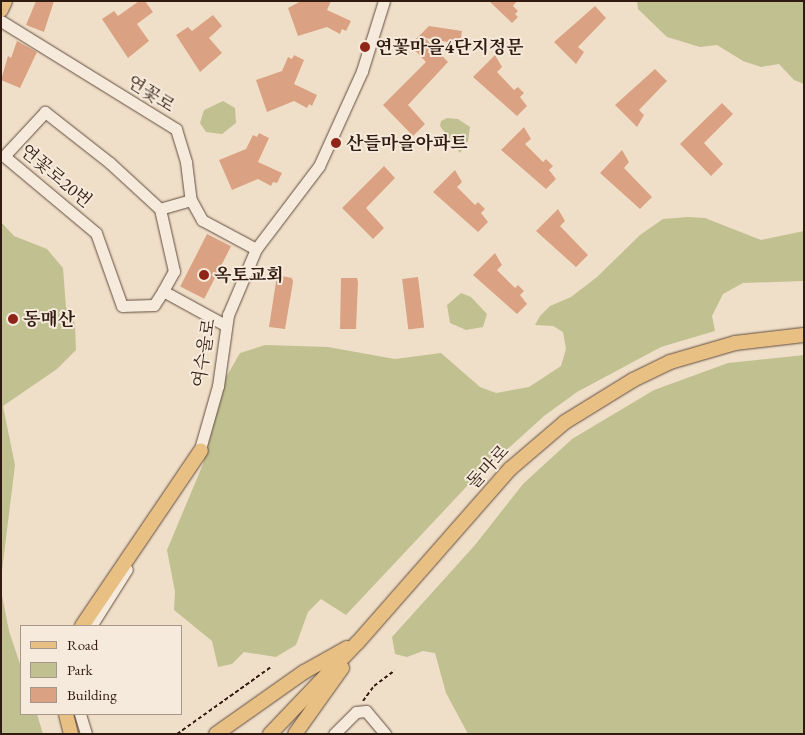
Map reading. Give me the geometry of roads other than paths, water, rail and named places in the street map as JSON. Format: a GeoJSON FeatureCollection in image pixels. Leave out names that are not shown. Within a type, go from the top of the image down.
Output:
{"type":"FeatureCollection","features":[{"type":"Feature","properties":{"kind":"main road"},"geometry":{"type":"LineString","coordinates":[[1,10],[5,1]]}},
{"type":"Feature","properties":{"kind":"main road","name":"돌마로"},"geometry":{"type":"LineString","coordinates":[[270,734],[358,642],[510,469],[565,422],[633,380],[670,362],[735,343],[804,334]]}},
{"type":"Feature","properties":{"kind":"main road"},"geometry":{"type":"LineString","coordinates":[[83,625],[201,450]]}},
{"type":"Feature","properties":{"kind":"main road"},"geometry":{"type":"LineString","coordinates":[[216,734],[304,672],[358,642]]}},
{"type":"Feature","properties":{"kind":"main road"},"geometry":{"type":"LineString","coordinates":[[295,734],[358,642]]}},
{"type":"Feature","properties":{"kind":"main road"},"geometry":{"type":"LineString","coordinates":[[66,715],[71,734]]}},
{"type":"Feature","properties":{"kind":"street","name":"여수울로"},"geometry":{"type":"LineString","coordinates":[[92,625],[201,450],[218,386],[225,325],[256,249],[319,166],[362,71],[384,1]]}},
{"type":"Feature","properties":{"kind":"street","name":"연꽃로"},"geometry":{"type":"LineString","coordinates":[[1,21],[176,129],[186,162],[191,200],[202,220],[256,249]]}},
{"type":"Feature","properties":{"kind":"street","name":"연꽃로20번"},"geometry":{"type":"LineString","coordinates":[[160,209],[110,163],[44,112],[3,156],[96,233],[122,306],[154,304],[163,291]]}},
{"type":"Feature","properties":{"kind":"street"},"geometry":{"type":"LineString","coordinates":[[191,200],[160,209],[174,271],[163,291],[225,325]]}},
{"type":"Feature","properties":{"kind":"street"},"geometry":{"type":"LineString","coordinates":[[334,734],[356,712],[366,712],[385,734]]}},
{"type":"Feature","properties":{"kind":"street"},"geometry":{"type":"LineString","coordinates":[[80,715],[86,734]]}},
{"type":"Feature","properties":{"kind":"place","name":"연꽃마을4단지정문"},"geometry":{"type":"Point","coordinates":[365,47]}},
{"type":"Feature","properties":{"kind":"place","name":"산들마을아파트"},"geometry":{"type":"Point","coordinates":[336,143]}},
{"type":"Feature","properties":{"kind":"place","name":"옥토교회"},"geometry":{"type":"Point","coordinates":[204,275]}},
{"type":"Feature","properties":{"kind":"place","name":"동매산"},"geometry":{"type":"Point","coordinates":[13,319]}}]}
